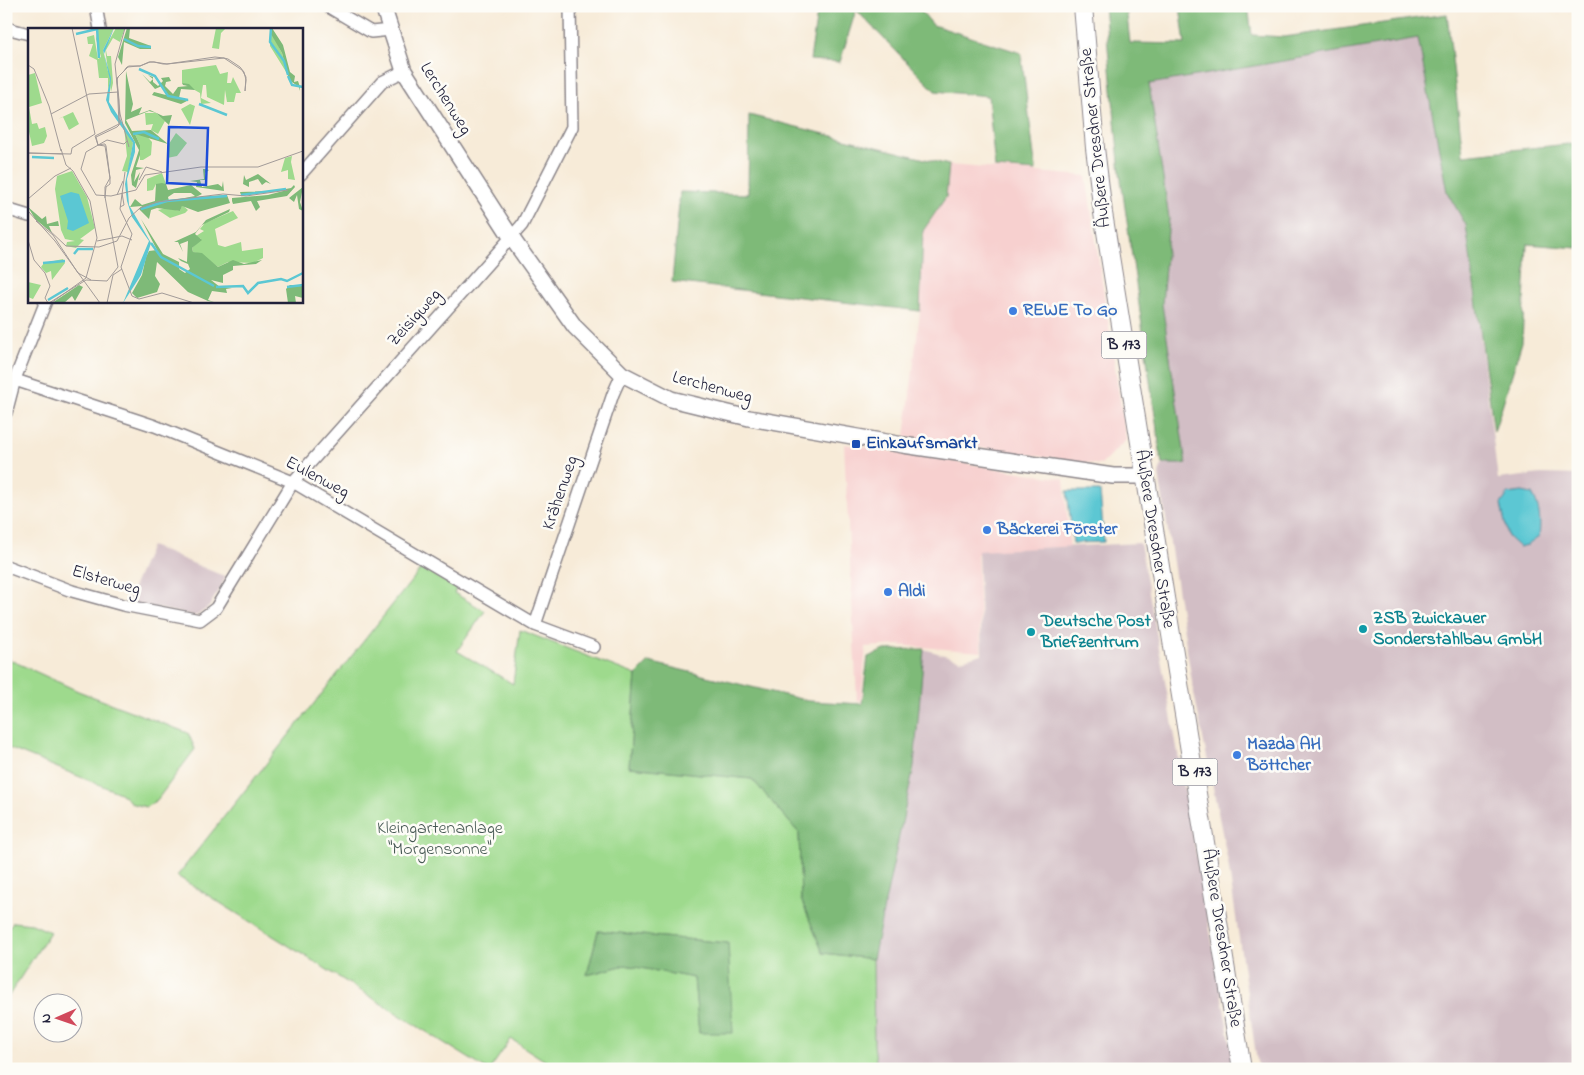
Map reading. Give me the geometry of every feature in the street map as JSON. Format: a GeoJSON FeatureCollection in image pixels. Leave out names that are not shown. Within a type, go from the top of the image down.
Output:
{"type":"FeatureCollection","features":[{"type":"Feature","properties":{"kind":"main road","name":"Äußere Dresdner Straße"},"geometry":{"type":"LineString","coordinates":[[1083,6],[1101,196],[1144,476],[1166,612],[1191,746],[1242,1069]]}},
{"type":"Feature","properties":{"kind":"street"},"geometry":{"type":"LineString","coordinates":[[96,6],[100,28]]}},
{"type":"Feature","properties":{"kind":"street"},"geometry":{"type":"LineString","coordinates":[[327,6],[371,32],[390,30]]}},
{"type":"Feature","properties":{"kind":"street","name":"Lerchenweg"},"geometry":{"type":"LineString","coordinates":[[383,6],[404,70],[511,237],[575,327],[622,374],[671,400],[749,418],[903,445],[1113,476],[1144,476]]}},
{"type":"Feature","properties":{"kind":"street","name":"Zeisigweg"},"geometry":{"type":"LineString","coordinates":[[200,620],[216,608],[294,482],[522,225],[572,128],[570,6]]}},
{"type":"Feature","properties":{"kind":"street"},"geometry":{"type":"LineString","coordinates":[[6,28],[28,34]]}},
{"type":"Feature","properties":{"kind":"street"},"geometry":{"type":"LineString","coordinates":[[302,173],[382,82],[404,70]]}},
{"type":"Feature","properties":{"kind":"street"},"geometry":{"type":"LineString","coordinates":[[6,209],[28,216]]}},
{"type":"Feature","properties":{"kind":"street"},"geometry":{"type":"LineString","coordinates":[[6,413],[11,378],[46,302]]}},
{"type":"Feature","properties":{"kind":"street","name":"Krähenweg"},"geometry":{"type":"LineString","coordinates":[[535,625],[613,394],[622,374]]}},
{"type":"Feature","properties":{"kind":"street","name":"Eulenweg"},"geometry":{"type":"LineString","coordinates":[[11,378],[155,426],[294,482],[535,625],[594,647]]}},
{"type":"Feature","properties":{"kind":"street","name":"Elsterweg"},"geometry":{"type":"LineString","coordinates":[[6,566],[72,591],[122,605],[200,620]]}},
{"type":"Feature","properties":{"kind":"shaded area"},"geometry":{"type":"Polygon","coordinates":[[[1419,38],[1447,192],[1466,225],[1498,479],[1541,474],[1578,475],[1578,1069],[1258,1069],[1228,862],[1193,688],[1159,474],[1162,464],[1186,463],[1162,303],[1169,218],[1149,84],[1419,38]]]}},
{"type":"Feature","properties":{"kind":"shaded area"},"geometry":{"type":"Polygon","coordinates":[[[949,165],[1086,176],[1126,440],[1101,465],[905,437],[920,311],[923,231],[946,197],[949,165]]]}},
{"type":"Feature","properties":{"kind":"shaded area"},"geometry":{"type":"Polygon","coordinates":[[[844,444],[1064,479],[1070,548],[977,554],[981,652],[897,645],[866,647],[861,701],[857,701],[844,444]]]}},
{"type":"Feature","properties":{"kind":"shaded area"},"geometry":{"type":"Polygon","coordinates":[[[1140,543],[1235,1069],[877,1069],[874,1045],[873,959],[914,766],[924,649],[961,660],[982,654],[978,551],[1140,543]]]}},
{"type":"Feature","properties":{"kind":"shaded area"},"geometry":{"type":"Polygon","coordinates":[[[151,546],[226,577],[209,607],[196,616],[127,602],[151,546]]]}},
{"type":"Feature","properties":{"kind":"green space"},"geometry":{"type":"Polygon","coordinates":[[[818,6],[917,6],[933,25],[1021,53],[1036,171],[995,168],[988,96],[935,91],[856,10],[840,62],[810,60],[818,6]]]}},
{"type":"Feature","properties":{"kind":"green space"},"geometry":{"type":"Polygon","coordinates":[[[1104,6],[1126,6],[1130,43],[1185,44],[1180,6],[1248,6],[1252,35],[1284,37],[1447,14],[1463,155],[1578,143],[1578,248],[1527,244],[1522,342],[1494,432],[1466,225],[1447,192],[1418,38],[1149,84],[1169,218],[1162,304],[1186,464],[1162,464],[1120,173],[1104,6]]]}},
{"type":"Feature","properties":{"kind":"green space"},"geometry":{"type":"Polygon","coordinates":[[[749,115],[949,165],[946,197],[923,231],[920,311],[672,282],[680,192],[748,194],[749,115]]]}},
{"type":"Feature","properties":{"kind":"green space","name":"Kleingartenanlage \"Morgensonne\""},"geometry":{"type":"Polygon","coordinates":[[[424,565],[458,586],[454,593],[485,611],[457,651],[513,684],[520,630],[636,675],[629,767],[752,779],[799,833],[801,899],[823,953],[873,959],[874,1045],[877,1069],[548,1069],[550,1064],[511,1039],[490,1069],[486,1069],[177,876],[424,565]],[[598,931],[587,975],[625,965],[694,978],[699,1033],[728,943],[598,931]]]}},
{"type":"Feature","properties":{"kind":"green space"},"geometry":{"type":"Polygon","coordinates":[[[924,649],[914,766],[873,959],[823,953],[801,899],[799,833],[752,779],[629,767],[636,675],[649,662],[809,701],[862,704],[868,657],[885,650],[924,649]]]}},
{"type":"Feature","properties":{"kind":"green space"},"geometry":{"type":"Polygon","coordinates":[[[6,658],[78,691],[188,733],[195,749],[157,800],[146,807],[133,804],[120,793],[6,747],[6,658]]]}},
{"type":"Feature","properties":{"kind":"green space"},"geometry":{"type":"Polygon","coordinates":[[[13,922],[32,924],[50,932],[6,1000],[6,930],[13,922]]]}},
{"type":"Feature","properties":{"kind":"green space"},"geometry":{"type":"Polygon","coordinates":[[[598,931],[728,943],[733,1033],[699,1033],[694,978],[625,965],[587,975],[598,931]]]}},
{"type":"Feature","properties":{"kind":"water"},"geometry":{"type":"Polygon","coordinates":[[[1067,491],[1100,491],[1104,542],[1073,543],[1067,491]]]}},
{"type":"Feature","properties":{"kind":"water"},"geometry":{"type":"Polygon","coordinates":[[[1522,492],[1532,494],[1535,499],[1540,520],[1540,531],[1539,537],[1528,545],[1519,547],[1508,537],[1501,504],[1508,494],[1522,492]]]}},
{"type":"Feature","properties":{"kind":"place","name":"REWE To Go"},"geometry":{"type":"Point","coordinates":[1013,311]}},
{"type":"Feature","properties":{"kind":"place","name":"Einkaufsmarkt"},"geometry":{"type":"Point","coordinates":[856,444]}},
{"type":"Feature","properties":{"kind":"place","name":"Bäckerei Förster"},"geometry":{"type":"Point","coordinates":[987,530]}},
{"type":"Feature","properties":{"kind":"place","name":"Aldi"},"geometry":{"type":"Point","coordinates":[888,592]}},
{"type":"Feature","properties":{"kind":"place","name":"ZSB Zwickauer Sonderstahlbau GmbH"},"geometry":{"type":"Point","coordinates":[1363,629]}},
{"type":"Feature","properties":{"kind":"place","name":"Deutsche Post Briefzentrum"},"geometry":{"type":"Point","coordinates":[1031,632]}},
{"type":"Feature","properties":{"kind":"place","name":"Mazda AH Böttcher"},"geometry":{"type":"Point","coordinates":[1237,755]}}]}
